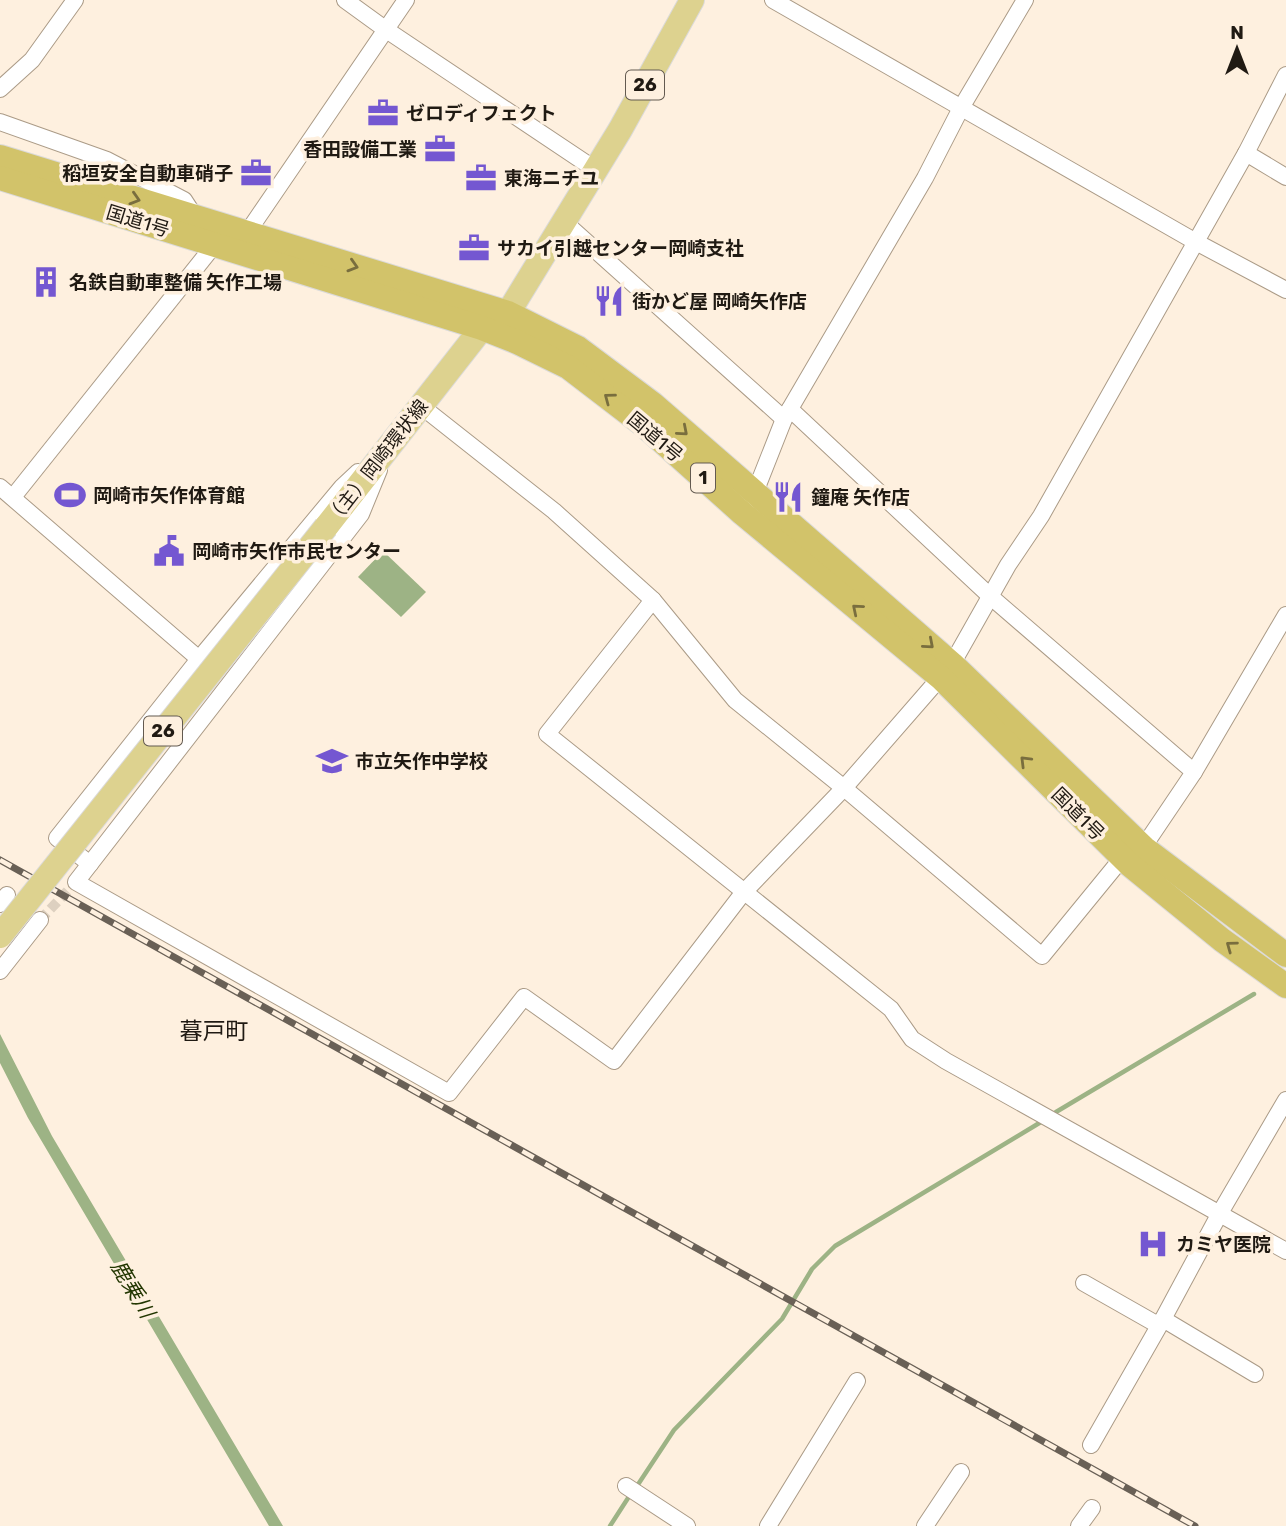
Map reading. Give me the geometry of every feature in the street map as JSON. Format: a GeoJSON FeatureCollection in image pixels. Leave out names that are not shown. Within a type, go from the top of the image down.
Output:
{"type":"FeatureCollection","features":[{"type":"Feature","properties":{"kind":"highway","name":"国道1号"},"geometry":{"type":"LineString","coordinates":[[0,157],[508,313],[578,348],[653,404],[749,504]]}},
{"type":"Feature","properties":{"kind":"highway","name":"国道1号"},"geometry":{"type":"LineString","coordinates":[[0,178],[482,328],[568,367],[749,504],[946,671],[1132,857],[1222,940],[1286,986]]}},
{"type":"Feature","properties":{"kind":"highway","name":"国道1号"},"geometry":{"type":"LineString","coordinates":[[1132,857],[1286,955]]}},
{"type":"Feature","properties":{"kind":"main road","name":"（主）岡崎環状線"},"geometry":{"type":"LineString","coordinates":[[0,936],[327,527],[482,328],[508,313],[596,170],[691,0]]}},
{"type":"Feature","properties":{"kind":"street"},"geometry":{"type":"LineString","coordinates":[[0,89],[32,60],[75,0]]}},
{"type":"Feature","properties":{"kind":"street"},"geometry":{"type":"LineString","coordinates":[[345,0],[596,170]]}},
{"type":"Feature","properties":{"kind":"street"},"geometry":{"type":"LineString","coordinates":[[247,233],[406,0]]}},
{"type":"Feature","properties":{"kind":"street"},"geometry":{"type":"LineString","coordinates":[[773,0],[1196,242],[1286,290]]}},
{"type":"Feature","properties":{"kind":"street"},"geometry":{"type":"LineString","coordinates":[[749,504],[787,414],[1025,0]]}},
{"type":"Feature","properties":{"kind":"street"},"geometry":{"type":"LineString","coordinates":[[389,445],[361,514],[76,882],[449,1093],[524,998],[614,1061],[743,892],[844,788],[946,671],[1008,565],[1041,516],[1246,153],[1286,75]]}},
{"type":"Feature","properties":{"kind":"street"},"geometry":{"type":"LineString","coordinates":[[0,122],[107,160],[184,200],[195,217]]}},
{"type":"Feature","properties":{"kind":"street"},"geometry":{"type":"LineString","coordinates":[[29,167],[36,136]]}},
{"type":"Feature","properties":{"kind":"street"},"geometry":{"type":"LineString","coordinates":[[1246,153],[1286,177]]}},
{"type":"Feature","properties":{"kind":"street"},"geometry":{"type":"LineString","coordinates":[[563,221],[1194,772]]}},
{"type":"Feature","properties":{"kind":"street"},"geometry":{"type":"LineString","coordinates":[[13,498],[215,244]]}},
{"type":"Feature","properties":{"kind":"street"},"geometry":{"type":"LineString","coordinates":[[421,405],[554,511],[653,600],[735,700],[844,788],[1042,956],[1132,857],[1194,772],[1286,615]]}},
{"type":"Feature","properties":{"kind":"street"},"geometry":{"type":"LineString","coordinates":[[90,864],[57,838],[342,487],[389,445]]}},
{"type":"Feature","properties":{"kind":"street"},"geometry":{"type":"LineString","coordinates":[[0,487],[200,659]]}},
{"type":"Feature","properties":{"kind":"street"},"geometry":{"type":"LineString","coordinates":[[653,600],[547,734],[891,1009],[912,1040],[1286,1251]]}},
{"type":"Feature","properties":{"kind":"street"},"geometry":{"type":"LineString","coordinates":[[0,971],[40,920]]}},
{"type":"Feature","properties":{"kind":"street"},"geometry":{"type":"LineString","coordinates":[[1091,1445],[1286,1100]]}},
{"type":"Feature","properties":{"kind":"street"},"geometry":{"type":"LineString","coordinates":[[1084,1283],[1255,1374]]}},
{"type":"Feature","properties":{"kind":"street"},"geometry":{"type":"LineString","coordinates":[[768,1526],[857,1381]]}},
{"type":"Feature","properties":{"kind":"street"},"geometry":{"type":"LineString","coordinates":[[925,1526],[961,1472]]}},
{"type":"Feature","properties":{"kind":"street"},"geometry":{"type":"LineString","coordinates":[[626,1486],[687,1526]]}},
{"type":"Feature","properties":{"kind":"street"},"geometry":{"type":"LineString","coordinates":[[1079,1526],[1092,1508]]}},
{"type":"Feature","properties":{"kind":"water"},"geometry":{"type":"Polygon","coordinates":[[[383,551],[426,592],[401,617],[358,577],[383,551]]]}},
{"type":"Feature","properties":{"kind":"water","name":"鹿乗川"},"geometry":{"type":"Polygon","coordinates":[[[0,1034],[52,1136],[283,1526],[269,1526],[28,1118],[0,1063],[0,1034]]]}},
{"type":"Feature","properties":{"kind":"waterway"},"geometry":{"type":"LineString","coordinates":[[1056,1112],[1254,994]]}},
{"type":"Feature","properties":{"kind":"waterway"},"geometry":{"type":"LineString","coordinates":[[637,1486],[674,1430],[782,1319],[812,1269],[835,1246],[1041,1122]]}},
{"type":"Feature","properties":{"kind":"waterway"},"geometry":{"type":"LineString","coordinates":[[610,1526],[630,1495]]}},
{"type":"Feature","properties":{"kind":"tunnel"},"geometry":{"type":"LineString","coordinates":[[40,920],[76,882]]}},
{"type":"Feature","properties":{"kind":"railway"},"geometry":{"type":"LineString","coordinates":[[0,860],[1195,1526]]}},
{"type":"Feature","properties":{"kind":"place","name":"ゼロディフェクト"},"geometry":{"type":"Point","coordinates":[383,113]}},
{"type":"Feature","properties":{"kind":"place","name":"香田設備工業"},"geometry":{"type":"Point","coordinates":[440,149]}},
{"type":"Feature","properties":{"kind":"place","name":"稻垣安全自動車硝子"},"geometry":{"type":"Point","coordinates":[256,173]}},
{"type":"Feature","properties":{"kind":"place","name":"東海ニチユ"},"geometry":{"type":"Point","coordinates":[481,178]}},
{"type":"Feature","properties":{"kind":"place","name":"サカイ引越センター岡崎支社"},"geometry":{"type":"Point","coordinates":[474,248]}},
{"type":"Feature","properties":{"kind":"place","name":"名鉄自動車整備 矢作工場"},"geometry":{"type":"Point","coordinates":[46,282]}},
{"type":"Feature","properties":{"kind":"place","name":"街かど屋 岡崎矢作店"},"geometry":{"type":"Point","coordinates":[609,301]}},
{"type":"Feature","properties":{"kind":"place","name":"岡崎市矢作体育館"},"geometry":{"type":"Point","coordinates":[70,495]}},
{"type":"Feature","properties":{"kind":"place","name":"鐘庵 矢作店"},"geometry":{"type":"Point","coordinates":[788,497]}},
{"type":"Feature","properties":{"kind":"place","name":"岡崎市矢作市民センター"},"geometry":{"type":"Point","coordinates":[169,551]}},
{"type":"Feature","properties":{"kind":"place","name":"市立矢作中学校"},"geometry":{"type":"Point","coordinates":[332,761]}},
{"type":"Feature","properties":{"kind":"place","name":"カミヤ医院"},"geometry":{"type":"Point","coordinates":[1153,1244]}},
{"type":"Feature","properties":{"kind":"district","name":"暮戸町"},"geometry":{"type":"Point","coordinates":[214,1031]}}]}
